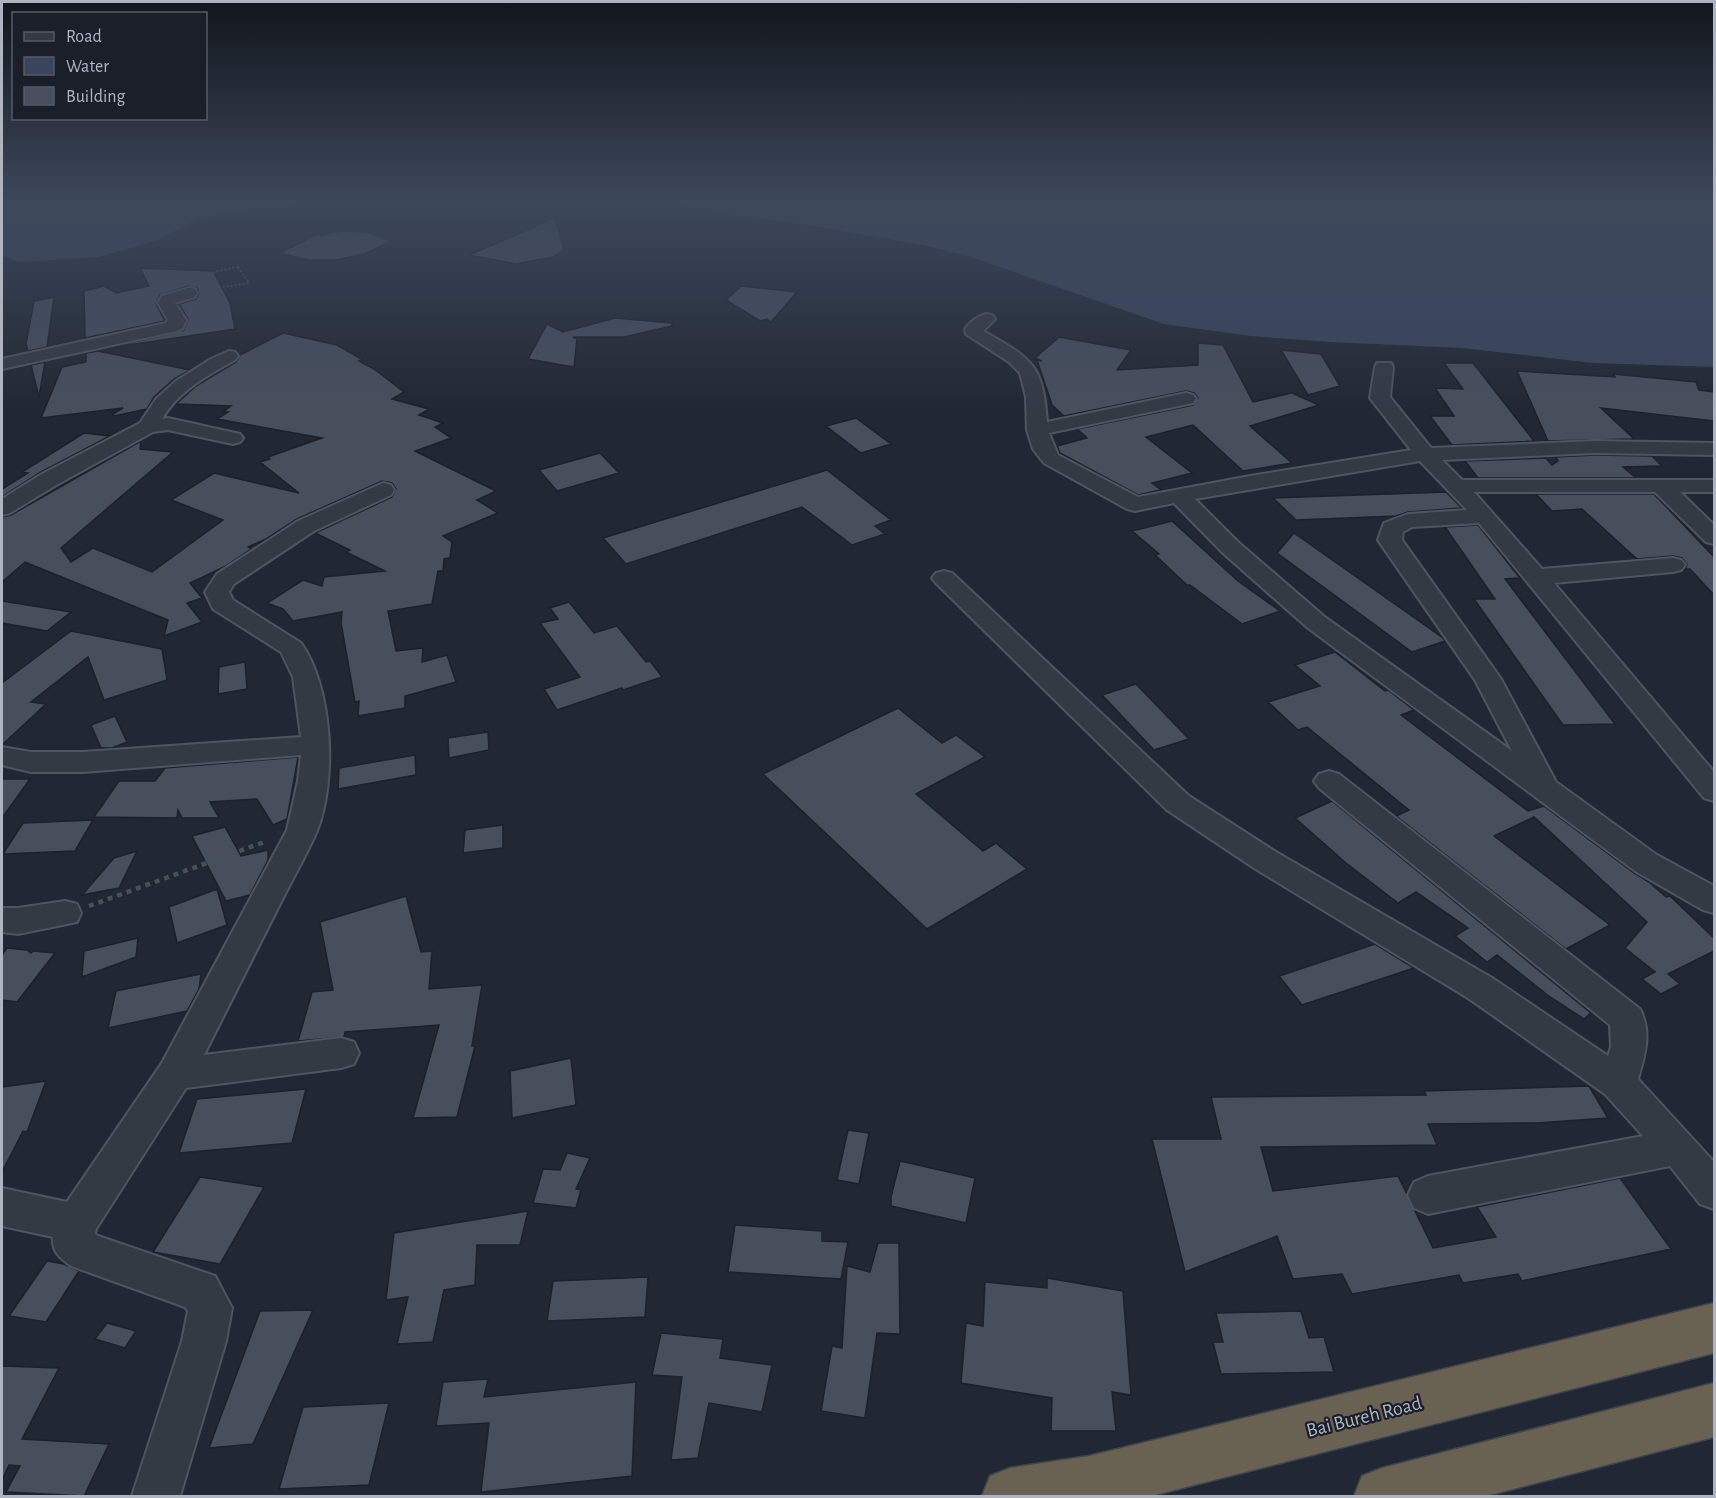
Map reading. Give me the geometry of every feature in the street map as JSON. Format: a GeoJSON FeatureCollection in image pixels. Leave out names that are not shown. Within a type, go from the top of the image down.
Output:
{"type":"FeatureCollection","features":[{"type":"Feature","properties":{"kind":"highway","name":"Bai Bureh Road"},"geometry":{"type":"LineString","coordinates":[[1010,1497],[1089,1484],[1714,1328]]}},
{"type":"Feature","properties":{"kind":"highway"},"geometry":{"type":"LineString","coordinates":[[1382,1497],[1714,1410]]}},
{"type":"Feature","properties":{"kind":"street"},"geometry":{"type":"LineString","coordinates":[[2,364],[171,327],[177,324],[177,320],[166,303],[168,300],[189,293]]}},
{"type":"Feature","properties":{"kind":"street"},"geometry":{"type":"LineString","coordinates":[[986,319],[974,329],[975,334],[1025,367],[1035,392],[1038,430],[1044,453],[1051,459],[1135,504],[1250,482],[1425,454],[1595,447],[1714,449]]}},
{"type":"Feature","properties":{"kind":"street"},"geometry":{"type":"LineString","coordinates":[[148,426],[154,412],[185,382],[229,356]]}},
{"type":"Feature","properties":{"kind":"street"},"geometry":{"type":"LineString","coordinates":[[1384,367],[1380,398],[1425,454],[1485,516],[1714,791]]}},
{"type":"Feature","properties":{"kind":"street"},"geometry":{"type":"LineString","coordinates":[[1038,430],[1186,399]]}},
{"type":"Feature","properties":{"kind":"street"},"geometry":{"type":"LineString","coordinates":[[2,508],[148,426],[168,424],[233,438]]}},
{"type":"Feature","properties":{"kind":"street"},"geometry":{"type":"LineString","coordinates":[[1457,486],[1714,486]]}},
{"type":"Feature","properties":{"kind":"street"},"geometry":{"type":"LineString","coordinates":[[1662,487],[1714,537]]}},
{"type":"Feature","properties":{"kind":"street"},"geometry":{"type":"LineString","coordinates":[[156,1497],[204,1341],[210,1308],[201,1291],[86,1252],[73,1243],[76,1223],[175,1074],[302,830],[313,781],[316,745],[313,712],[306,677],[292,648],[222,604],[218,592],[225,579],[306,526],[383,490]]}},
{"type":"Feature","properties":{"kind":"street"},"geometry":{"type":"LineString","coordinates":[[1179,496],[1231,548],[1317,623],[1646,863],[1714,901]]}},
{"type":"Feature","properties":{"kind":"street"},"geometry":{"type":"LineString","coordinates":[[1485,516],[1408,521],[1392,528],[1390,540],[1488,679],[1546,788]]}},
{"type":"Feature","properties":{"kind":"street"},"geometry":{"type":"LineString","coordinates":[[1536,578],[1673,565]]}},
{"type":"Feature","properties":{"kind":"street"},"geometry":{"type":"LineString","coordinates":[[944,578],[1178,803],[1265,860],[1480,988],[1618,1083],[1678,1147],[1714,1191]]}},
{"type":"Feature","properties":{"kind":"street"},"geometry":{"type":"LineString","coordinates":[[2,756],[31,762],[83,762],[316,745]]}},
{"type":"Feature","properties":{"kind":"street"},"geometry":{"type":"LineString","coordinates":[[1329,781],[1627,1019],[1629,1047],[1618,1083]]}},
{"type":"Feature","properties":{"kind":"street"},"geometry":{"type":"LineString","coordinates":[[2,920],[18,921],[65,913]]}},
{"type":"Feature","properties":{"kind":"street"},"geometry":{"type":"LineString","coordinates":[[175,1074],[341,1053]]}},
{"type":"Feature","properties":{"kind":"street"},"geometry":{"type":"LineString","coordinates":[[1428,1195],[1678,1147]]}},
{"type":"Feature","properties":{"kind":"street"},"geometry":{"type":"LineString","coordinates":[[2,1207],[76,1223]]}},
{"type":"Feature","properties":{"kind":"path"},"geometry":{"type":"LineString","coordinates":[[219,271],[185,278],[189,293],[249,284],[241,271]]}},
{"type":"Feature","properties":{"kind":"path"},"geometry":{"type":"LineString","coordinates":[[65,913],[122,896],[227,854],[302,830]]}},
{"type":"Feature","properties":{"kind":"water"},"geometry":{"type":"Polygon","coordinates":[[[1011,271],[1714,271],[1714,367],[1593,363],[1462,348],[1251,336],[1164,324],[1011,271]]]}},
{"type":"Feature","properties":{"kind":"building"},"geometry":{"type":"Polygon","coordinates":[[[141,271],[213,271],[230,303],[235,329],[109,348],[184,330],[188,319],[179,304],[196,299],[199,294],[197,288],[188,286],[160,295],[156,304],[165,321],[85,338],[84,291],[104,286],[116,293],[149,286],[141,271]]]}},
{"type":"Feature","properties":{"kind":"building"},"geometry":{"type":"Polygon","coordinates":[[[741,286],[797,292],[771,322],[767,319],[760,321],[726,300],[741,286]]]}},
{"type":"Feature","properties":{"kind":"building"},"geometry":{"type":"Polygon","coordinates":[[[54,297],[47,347],[28,351],[26,344],[34,301],[54,297]]]}},
{"type":"Feature","properties":{"kind":"building"},"geometry":{"type":"Polygon","coordinates":[[[615,318],[672,323],[672,326],[624,337],[573,337],[577,339],[574,367],[528,359],[547,324],[563,332],[615,318]]]}},
{"type":"Feature","properties":{"kind":"building"},"geometry":{"type":"Polygon","coordinates":[[[283,333],[337,345],[363,360],[359,361],[374,369],[404,392],[392,399],[429,409],[419,415],[443,423],[435,427],[451,438],[415,451],[496,491],[477,500],[498,513],[443,536],[452,542],[450,558],[444,559],[443,571],[438,571],[432,604],[388,611],[396,651],[423,648],[422,662],[447,655],[456,682],[405,696],[405,708],[358,716],[359,701],[355,702],[341,623],[342,612],[293,621],[283,609],[267,603],[303,580],[322,586],[324,577],[385,571],[346,552],[350,550],[315,533],[392,497],[396,489],[392,483],[382,481],[297,519],[266,539],[248,547],[251,549],[226,566],[190,583],[202,598],[187,603],[202,622],[164,636],[168,620],[25,562],[2,582],[2,517],[11,515],[141,441],[140,449],[173,452],[61,548],[71,562],[93,548],[152,572],[223,520],[171,500],[214,473],[299,493],[260,462],[322,438],[217,419],[228,412],[223,412],[231,406],[176,404],[196,386],[236,362],[240,355],[283,333]]]}},
{"type":"Feature","properties":{"kind":"building"},"geometry":{"type":"Polygon","coordinates":[[[1059,337],[1131,350],[1117,370],[1198,365],[1198,343],[1223,345],[1253,402],[1292,393],[1319,405],[1250,426],[1292,463],[1243,471],[1193,425],[1146,437],[1192,473],[1152,483],[1161,490],[1138,495],[1060,453],[1057,446],[1087,438],[1077,429],[1193,405],[1198,398],[1194,393],[1186,391],[1064,416],[1052,405],[1037,360],[1042,361],[1035,358],[1059,337]]]}},
{"type":"Feature","properties":{"kind":"building"},"geometry":{"type":"Polygon","coordinates":[[[1281,350],[1321,354],[1340,386],[1308,395],[1281,350]]]}},
{"type":"Feature","properties":{"kind":"building"},"geometry":{"type":"Polygon","coordinates":[[[98,351],[190,370],[174,379],[154,397],[147,409],[114,416],[113,414],[123,408],[41,418],[62,367],[86,362],[86,353],[98,351]]]}},
{"type":"Feature","properties":{"kind":"building"},"geometry":{"type":"Polygon","coordinates":[[[45,362],[39,397],[31,365],[45,362]]]}},
{"type":"Feature","properties":{"kind":"building"},"geometry":{"type":"Polygon","coordinates":[[[1444,363],[1473,363],[1534,441],[1452,445],[1430,416],[1454,416],[1435,388],[1463,389],[1444,363]]]}},
{"type":"Feature","properties":{"kind":"building"},"geometry":{"type":"Polygon","coordinates":[[[1517,371],[1615,377],[1613,374],[1696,382],[1699,390],[1714,392],[1714,421],[1601,408],[1634,439],[1548,441],[1517,371]]]}},
{"type":"Feature","properties":{"kind":"building"},"geometry":{"type":"Polygon","coordinates":[[[856,418],[891,444],[861,453],[826,426],[856,418]]]}},
{"type":"Feature","properties":{"kind":"building"},"geometry":{"type":"Polygon","coordinates":[[[84,433],[110,436],[41,472],[2,497],[2,489],[28,473],[22,472],[84,433]]]}},
{"type":"Feature","properties":{"kind":"building"},"geometry":{"type":"Polygon","coordinates":[[[600,453],[619,473],[557,491],[539,470],[600,453]]]}},
{"type":"Feature","properties":{"kind":"building"},"geometry":{"type":"Polygon","coordinates":[[[1652,456],[1662,466],[1623,467],[1636,478],[1478,478],[1465,461],[1546,458],[1552,465],[1558,461],[1556,457],[1652,456]]]}},
{"type":"Feature","properties":{"kind":"building"},"geometry":{"type":"Polygon","coordinates":[[[827,470],[891,520],[875,526],[885,534],[852,545],[802,507],[626,564],[603,538],[827,470]]]}},
{"type":"Feature","properties":{"kind":"building"},"geometry":{"type":"Polygon","coordinates":[[[1446,492],[1462,508],[1408,512],[1396,516],[1296,520],[1273,498],[1446,492]]]}},
{"type":"Feature","properties":{"kind":"building"},"geometry":{"type":"Polygon","coordinates":[[[1536,494],[1654,494],[1714,557],[1714,595],[1690,569],[1685,569],[1687,565],[1682,558],[1673,556],[1637,559],[1582,509],[1552,511],[1536,494]]]}},
{"type":"Feature","properties":{"kind":"building"},"geometry":{"type":"Polygon","coordinates":[[[1172,521],[1238,581],[1280,611],[1242,624],[1187,585],[1155,555],[1159,554],[1132,531],[1172,521]]]}},
{"type":"Feature","properties":{"kind":"building"},"geometry":{"type":"Polygon","coordinates":[[[1478,525],[1520,578],[1505,579],[1615,724],[1563,725],[1474,599],[1495,599],[1445,527],[1478,525]]]}},
{"type":"Feature","properties":{"kind":"building"},"geometry":{"type":"Polygon","coordinates":[[[1294,533],[1445,641],[1412,652],[1277,553],[1294,533]]]}},
{"type":"Feature","properties":{"kind":"building"},"geometry":{"type":"Polygon","coordinates":[[[2,601],[71,612],[47,631],[2,623],[2,601]]]}},
{"type":"Feature","properties":{"kind":"building"},"geometry":{"type":"Polygon","coordinates":[[[569,602],[594,633],[617,626],[646,662],[650,661],[662,677],[557,710],[544,689],[580,677],[540,623],[558,619],[550,608],[569,602]]]}},
{"type":"Feature","properties":{"kind":"building"},"geometry":{"type":"Polygon","coordinates":[[[71,631],[162,649],[167,680],[104,700],[88,657],[31,702],[46,704],[2,745],[2,683],[71,631]]]}},
{"type":"Feature","properties":{"kind":"building"},"geometry":{"type":"Polygon","coordinates":[[[1335,652],[1385,691],[1388,690],[1414,710],[1401,715],[1528,811],[1544,806],[1649,882],[1666,897],[1670,896],[1714,938],[1714,951],[1668,974],[1680,984],[1661,994],[1642,979],[1655,972],[1625,948],[1647,922],[1534,817],[1494,836],[1610,925],[1566,949],[1396,816],[1409,810],[1307,727],[1298,730],[1268,702],[1320,686],[1295,665],[1335,652]]]}},
{"type":"Feature","properties":{"kind":"building"},"geometry":{"type":"Polygon","coordinates":[[[245,662],[247,689],[218,694],[219,667],[245,662]]]}},
{"type":"Feature","properties":{"kind":"building"},"geometry":{"type":"Polygon","coordinates":[[[1136,684],[1189,739],[1154,750],[1102,695],[1136,684]]]}},
{"type":"Feature","properties":{"kind":"building"},"geometry":{"type":"Polygon","coordinates":[[[898,708],[942,743],[956,735],[985,757],[916,794],[983,851],[996,843],[1027,869],[927,929],[763,774],[898,708]]]}},
{"type":"Feature","properties":{"kind":"building"},"geometry":{"type":"Polygon","coordinates":[[[115,716],[127,742],[112,748],[101,748],[91,725],[115,716]]]}},
{"type":"Feature","properties":{"kind":"building"},"geometry":{"type":"Polygon","coordinates":[[[488,732],[489,750],[449,758],[448,738],[488,732]]]}},
{"type":"Feature","properties":{"kind":"building"},"geometry":{"type":"Polygon","coordinates":[[[415,755],[416,775],[338,789],[339,768],[415,755]]]}},
{"type":"Feature","properties":{"kind":"building"},"geometry":{"type":"Polygon","coordinates":[[[298,757],[287,819],[273,825],[257,799],[210,802],[219,818],[182,818],[178,810],[177,818],[94,817],[119,781],[155,781],[165,768],[298,757]]]}},
{"type":"Feature","properties":{"kind":"building"},"geometry":{"type":"Polygon","coordinates":[[[2,779],[30,779],[2,818],[2,779]]]}},
{"type":"Feature","properties":{"kind":"building"},"geometry":{"type":"Polygon","coordinates":[[[1332,801],[1591,1013],[1584,1019],[1550,997],[1497,955],[1487,962],[1455,936],[1468,928],[1416,892],[1398,903],[1346,863],[1295,818],[1332,801]]]}},
{"type":"Feature","properties":{"kind":"building"},"geometry":{"type":"Polygon","coordinates":[[[93,820],[75,851],[3,854],[23,823],[93,820]]]}},
{"type":"Feature","properties":{"kind":"building"},"geometry":{"type":"Polygon","coordinates":[[[503,825],[503,848],[463,853],[465,830],[503,825]]]}},
{"type":"Feature","properties":{"kind":"building"},"geometry":{"type":"Polygon","coordinates":[[[225,827],[241,856],[268,850],[268,860],[250,895],[226,901],[192,836],[225,827]]]}},
{"type":"Feature","properties":{"kind":"building"},"geometry":{"type":"Polygon","coordinates":[[[137,851],[119,888],[82,895],[114,858],[137,851]]]}},
{"type":"Feature","properties":{"kind":"building"},"geometry":{"type":"Polygon","coordinates":[[[217,889],[227,925],[177,943],[169,907],[217,889]]]}},
{"type":"Feature","properties":{"kind":"building"},"geometry":{"type":"Polygon","coordinates":[[[406,896],[421,952],[432,951],[429,989],[482,985],[472,1046],[475,1046],[457,1117],[413,1118],[439,1025],[345,1032],[344,1037],[298,1041],[312,992],[333,990],[320,922],[406,896]]]}},
{"type":"Feature","properties":{"kind":"building"},"geometry":{"type":"Polygon","coordinates":[[[138,938],[136,957],[82,977],[84,951],[138,938]]]}},
{"type":"Feature","properties":{"kind":"building"},"geometry":{"type":"Polygon","coordinates":[[[1375,944],[1414,968],[1302,1005],[1279,976],[1375,944]]]}},
{"type":"Feature","properties":{"kind":"building"},"geometry":{"type":"Polygon","coordinates":[[[7,948],[27,950],[31,953],[33,951],[55,953],[17,1002],[2,1000],[2,955],[7,948]]]}},
{"type":"Feature","properties":{"kind":"building"},"geometry":{"type":"Polygon","coordinates":[[[201,974],[199,989],[187,1011],[108,1028],[116,991],[201,974]]]}},
{"type":"Feature","properties":{"kind":"building"},"geometry":{"type":"Polygon","coordinates":[[[571,1058],[576,1105],[512,1118],[510,1071],[571,1058]]]}},
{"type":"Feature","properties":{"kind":"building"},"geometry":{"type":"Polygon","coordinates":[[[46,1081],[27,1132],[23,1131],[2,1172],[2,1087],[46,1081]]]}},
{"type":"Feature","properties":{"kind":"building"},"geometry":{"type":"Polygon","coordinates":[[[1589,1086],[1608,1118],[1537,1123],[1428,1124],[1437,1145],[1261,1147],[1273,1191],[1398,1176],[1433,1248],[1496,1237],[1477,1207],[1620,1178],[1671,1249],[1522,1281],[1518,1274],[1463,1283],[1459,1275],[1352,1294],[1342,1274],[1293,1279],[1277,1236],[1185,1272],[1152,1139],[1221,1139],[1211,1097],[1426,1095],[1424,1091],[1589,1086]]]}},
{"type":"Feature","properties":{"kind":"building"},"geometry":{"type":"Polygon","coordinates":[[[306,1089],[292,1143],[179,1153],[197,1099],[306,1089]]]}},
{"type":"Feature","properties":{"kind":"building"},"geometry":{"type":"Polygon","coordinates":[[[848,1130],[869,1133],[859,1184],[837,1180],[848,1130]]]}},
{"type":"Feature","properties":{"kind":"building"},"geometry":{"type":"Polygon","coordinates":[[[567,1153],[590,1158],[576,1189],[581,1190],[576,1208],[533,1203],[543,1169],[560,1170],[567,1153]]]}},
{"type":"Feature","properties":{"kind":"building"},"geometry":{"type":"Polygon","coordinates":[[[900,1161],[975,1178],[966,1223],[891,1206],[900,1161]]]}},
{"type":"Feature","properties":{"kind":"building"},"geometry":{"type":"Polygon","coordinates":[[[200,1177],[264,1187],[220,1264],[153,1252],[200,1177]]]}},
{"type":"Feature","properties":{"kind":"building"},"geometry":{"type":"Polygon","coordinates":[[[528,1211],[520,1245],[477,1245],[475,1285],[444,1290],[433,1342],[397,1344],[408,1297],[386,1300],[394,1233],[528,1211]]]}},
{"type":"Feature","properties":{"kind":"building"},"geometry":{"type":"Polygon","coordinates":[[[735,1225],[822,1231],[822,1241],[848,1242],[841,1279],[728,1272],[735,1225]]]}},
{"type":"Feature","properties":{"kind":"building"},"geometry":{"type":"Polygon","coordinates":[[[878,1243],[899,1243],[900,1334],[877,1333],[865,1418],[821,1411],[832,1346],[842,1348],[847,1266],[870,1272],[878,1243]]]}},
{"type":"Feature","properties":{"kind":"building"},"geometry":{"type":"Polygon","coordinates":[[[47,1261],[64,1264],[79,1271],[46,1322],[9,1316],[47,1261]]]}},
{"type":"Feature","properties":{"kind":"building"},"geometry":{"type":"Polygon","coordinates":[[[648,1277],[645,1317],[547,1321],[553,1281],[648,1277]]]}},
{"type":"Feature","properties":{"kind":"building"},"geometry":{"type":"Polygon","coordinates":[[[1047,1278],[1123,1291],[1131,1395],[1112,1392],[1116,1431],[1051,1431],[1052,1398],[961,1383],[966,1323],[983,1326],[985,1282],[1047,1288],[1047,1278]]]}},
{"type":"Feature","properties":{"kind":"building"},"geometry":{"type":"Polygon","coordinates":[[[313,1310],[253,1444],[209,1448],[260,1311],[313,1310]]]}},
{"type":"Feature","properties":{"kind":"building"},"geometry":{"type":"Polygon","coordinates":[[[1301,1311],[1309,1338],[1324,1337],[1334,1372],[1221,1374],[1213,1342],[1223,1342],[1216,1313],[1301,1311]]]}},
{"type":"Feature","properties":{"kind":"building"},"geometry":{"type":"Polygon","coordinates":[[[107,1323],[136,1331],[125,1348],[95,1339],[107,1323]]]}},
{"type":"Feature","properties":{"kind":"building"},"geometry":{"type":"Polygon","coordinates":[[[661,1333],[723,1339],[720,1358],[772,1365],[762,1412],[709,1403],[698,1458],[671,1460],[682,1377],[652,1375],[661,1333]]]}},
{"type":"Feature","properties":{"kind":"building"},"geometry":{"type":"Polygon","coordinates":[[[2,1366],[59,1368],[22,1439],[109,1444],[84,1496],[6,1492],[20,1466],[9,1465],[2,1480],[2,1366]]]}},
{"type":"Feature","properties":{"kind":"building"},"geometry":{"type":"Polygon","coordinates":[[[488,1379],[484,1397],[636,1382],[632,1476],[481,1492],[489,1423],[436,1426],[443,1382],[488,1379]]]}},
{"type":"Feature","properties":{"kind":"building"},"geometry":{"type":"Polygon","coordinates":[[[389,1403],[369,1485],[279,1489],[303,1407],[389,1403]]]}}]}
